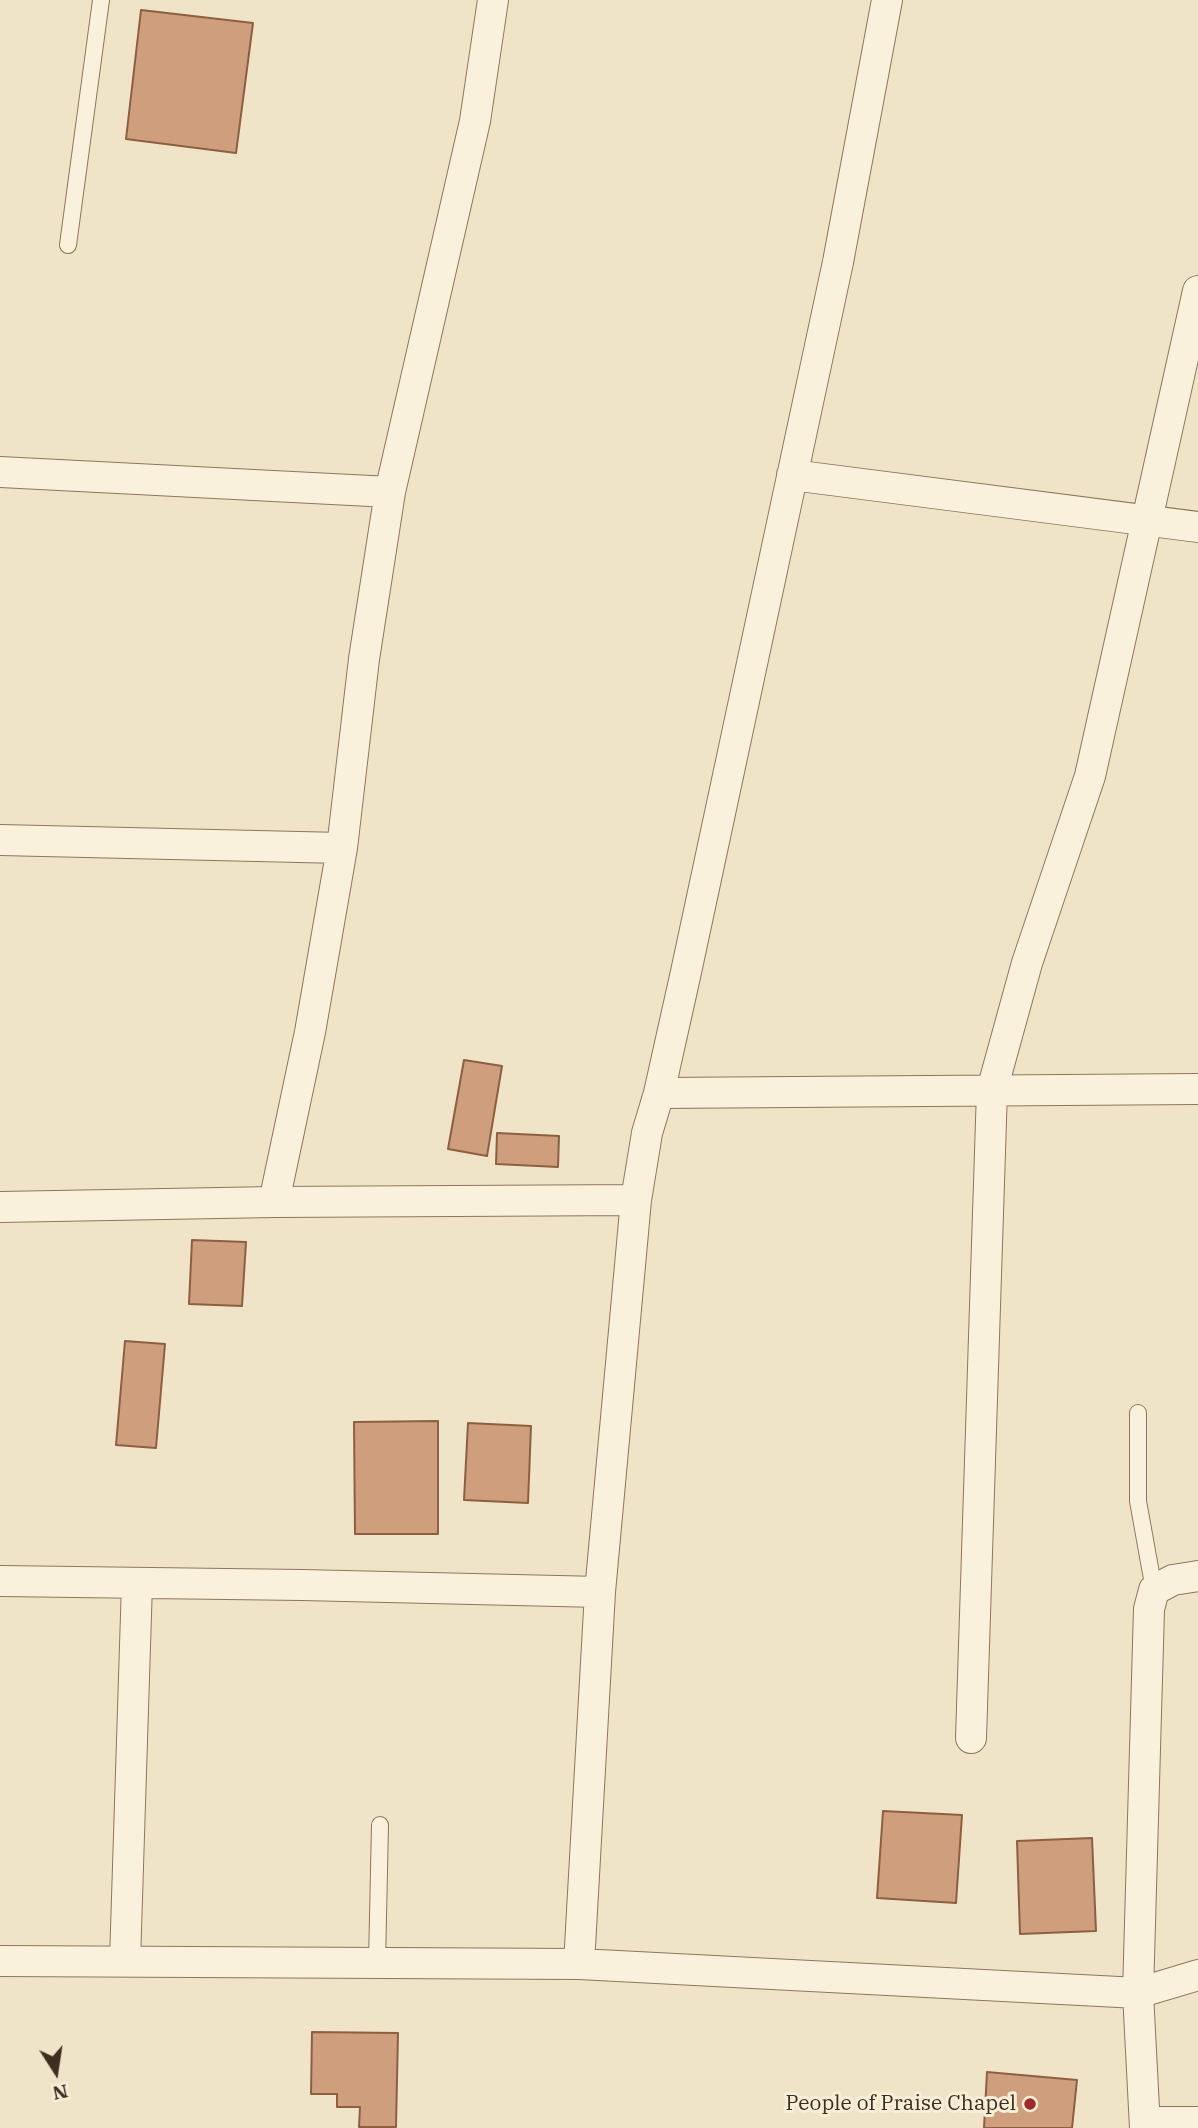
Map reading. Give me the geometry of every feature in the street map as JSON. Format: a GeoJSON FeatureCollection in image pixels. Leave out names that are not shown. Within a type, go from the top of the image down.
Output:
{"type":"FeatureCollection","features":[{"type":"Feature","properties":{"kind":"street"},"geometry":{"type":"LineString","coordinates":[[274,1202],[310,1032],[342,848],[365,659],[390,492],[475,121],[493,0]]}},
{"type":"Feature","properties":{"kind":"street"},"geometry":{"type":"LineString","coordinates":[[579,1964],[600,1592],[636,1200],[648,1133],[659,1093],[838,262],[887,0]]}},
{"type":"Feature","properties":{"kind":"street"},"geometry":{"type":"LineString","coordinates":[[971,1738],[992,1090],[1027,963],[1090,776],[1198,291]]}},
{"type":"Feature","properties":{"kind":"street"},"geometry":{"type":"LineString","coordinates":[[0,472],[390,492]]}},
{"type":"Feature","properties":{"kind":"street"},"geometry":{"type":"LineString","coordinates":[[792,475],[1198,527]]}},
{"type":"Feature","properties":{"kind":"street"},"geometry":{"type":"LineString","coordinates":[[0,840],[342,848]]}},
{"type":"Feature","properties":{"kind":"street"},"geometry":{"type":"LineString","coordinates":[[659,1093],[1198,1089]]}},
{"type":"Feature","properties":{"kind":"street"},"geometry":{"type":"LineString","coordinates":[[0,1207],[636,1200]]}},
{"type":"Feature","properties":{"kind":"street"},"geometry":{"type":"LineString","coordinates":[[1198,1576],[1172,1580],[1154,1590],[1149,1609],[1138,1993],[1145,2125],[1198,2122]]}},
{"type":"Feature","properties":{"kind":"street"},"geometry":{"type":"LineString","coordinates":[[0,1581],[600,1592]]}},
{"type":"Feature","properties":{"kind":"street"},"geometry":{"type":"LineString","coordinates":[[125,1961],[137,1583]]}},
{"type":"Feature","properties":{"kind":"street"},"geometry":{"type":"LineString","coordinates":[[0,1961],[579,1964],[1138,1993],[1198,1975]]}},
{"type":"Feature","properties":{"kind":"lane"},"geometry":{"type":"LineString","coordinates":[[68,245],[101,0]]}},
{"type":"Feature","properties":{"kind":"lane"},"geometry":{"type":"LineString","coordinates":[[1138,1413],[1138,1501],[1154,1590]]}},
{"type":"Feature","properties":{"kind":"lane"},"geometry":{"type":"LineString","coordinates":[[377,1963],[380,1825]]}},
{"type":"Feature","properties":{"kind":"building"},"geometry":{"type":"Polygon","coordinates":[[[141,10],[253,23],[236,153],[126,139],[141,10]]]}},
{"type":"Feature","properties":{"kind":"building"},"geometry":{"type":"Polygon","coordinates":[[[464,1060],[502,1066],[487,1156],[448,1149],[464,1060]]]}},
{"type":"Feature","properties":{"kind":"building"},"geometry":{"type":"Polygon","coordinates":[[[497,1133],[559,1136],[558,1167],[496,1164],[497,1133]]]}},
{"type":"Feature","properties":{"kind":"building"},"geometry":{"type":"Polygon","coordinates":[[[192,1240],[246,1242],[242,1306],[189,1304],[192,1240]]]}},
{"type":"Feature","properties":{"kind":"building"},"geometry":{"type":"Polygon","coordinates":[[[125,1341],[165,1344],[156,1448],[116,1445],[125,1341]]]}},
{"type":"Feature","properties":{"kind":"building"},"geometry":{"type":"Polygon","coordinates":[[[438,1421],[438,1534],[355,1534],[354,1422],[438,1421]]]}},
{"type":"Feature","properties":{"kind":"building"},"geometry":{"type":"Polygon","coordinates":[[[468,1423],[531,1426],[528,1503],[464,1500],[468,1423]]]}},
{"type":"Feature","properties":{"kind":"building"},"geometry":{"type":"Polygon","coordinates":[[[883,1811],[962,1815],[956,1903],[877,1898],[883,1811]]]}},
{"type":"Feature","properties":{"kind":"building"},"geometry":{"type":"Polygon","coordinates":[[[1092,1838],[1096,1931],[1020,1934],[1017,1841],[1092,1838]]]}},
{"type":"Feature","properties":{"kind":"building"},"geometry":{"type":"Polygon","coordinates":[[[312,2032],[398,2033],[396,2127],[359,2127],[360,2107],[337,2107],[337,2094],[311,2094],[312,2032]]]}},
{"type":"Feature","properties":{"kind":"building","name":"People of Praise Chapel"},"geometry":{"type":"Polygon","coordinates":[[[987,2072],[1077,2080],[1072,2128],[984,2128],[987,2072]]]}},
{"type":"Feature","properties":{"kind":"place","name":"People of Praise Chapel"},"geometry":{"type":"Point","coordinates":[1030,2104]}}]}
